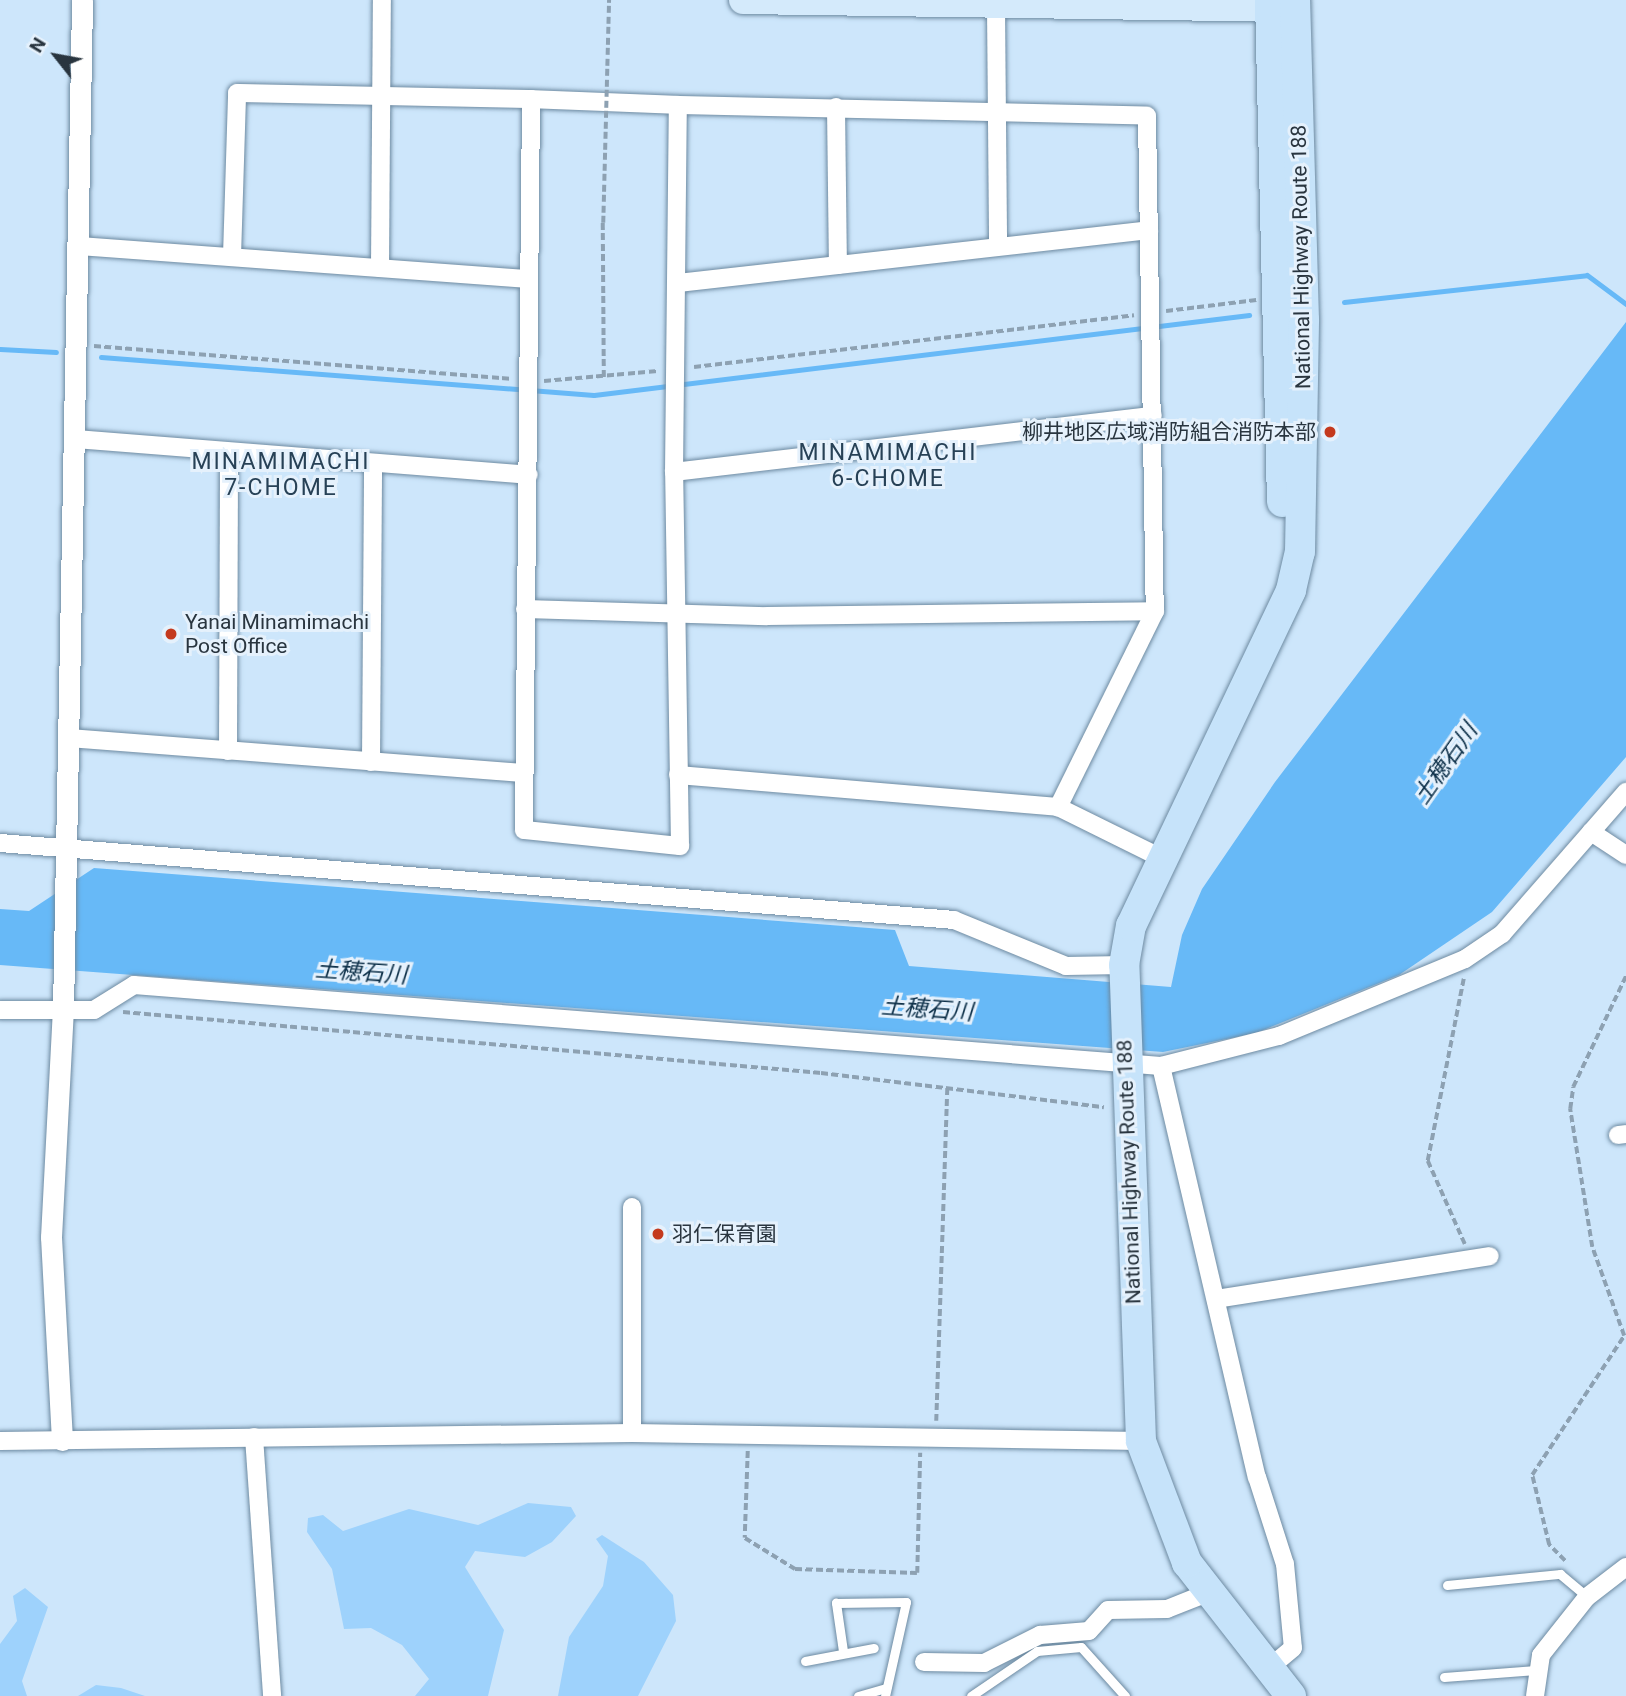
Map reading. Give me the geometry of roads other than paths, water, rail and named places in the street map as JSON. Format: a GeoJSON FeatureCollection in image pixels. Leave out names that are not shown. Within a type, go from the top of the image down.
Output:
{"type":"FeatureCollection","features":[{"type":"Feature","properties":{"kind":"highway","name":"National Highway Route 188"},"geometry":{"type":"LineString","coordinates":[[1282,4],[1304,320],[1300,552],[1291,590],[1161,858],[1131,926],[1124,970],[1141,1441],[1169,1529],[1207,1593],[1291,1696]]}},
{"type":"Feature","properties":{"kind":"main road"},"geometry":{"type":"LineString","coordinates":[[743,0],[996,4],[1282,4]]}},
{"type":"Feature","properties":{"kind":"street"},"geometry":{"type":"LineString","coordinates":[[62,1440],[51,1237],[63,972],[82,0]]}},
{"type":"Feature","properties":{"kind":"street"},"geometry":{"type":"LineString","coordinates":[[380,268],[382,0]]}},
{"type":"Feature","properties":{"kind":"street"},"geometry":{"type":"LineString","coordinates":[[996,4],[1000,112],[998,245]]}},
{"type":"Feature","properties":{"kind":"street"},"geometry":{"type":"LineString","coordinates":[[232,256],[237,93],[1147,116],[1155,611],[1058,807]]}},
{"type":"Feature","properties":{"kind":"street"},"geometry":{"type":"LineString","coordinates":[[531,99],[527,279],[529,475],[525,609],[524,830],[680,846],[674,472],[678,104]]}},
{"type":"Feature","properties":{"kind":"street"},"geometry":{"type":"LineString","coordinates":[[835,107],[838,265]]}},
{"type":"Feature","properties":{"kind":"street"},"geometry":{"type":"LineString","coordinates":[[678,283],[1149,230]]}},
{"type":"Feature","properties":{"kind":"street"},"geometry":{"type":"LineString","coordinates":[[78,246],[527,279]]}},
{"type":"Feature","properties":{"kind":"street"},"geometry":{"type":"LineString","coordinates":[[674,472],[1153,416]]}},
{"type":"Feature","properties":{"kind":"street"},"geometry":{"type":"LineString","coordinates":[[75,439],[373,465],[529,475]]}},
{"type":"Feature","properties":{"kind":"street"},"geometry":{"type":"LineString","coordinates":[[228,751],[229,453]]}},
{"type":"Feature","properties":{"kind":"street"},"geometry":{"type":"LineString","coordinates":[[371,761],[373,465]]}},
{"type":"Feature","properties":{"kind":"street"},"geometry":{"type":"LineString","coordinates":[[525,609],[678,613],[1155,611]]}},
{"type":"Feature","properties":{"kind":"street"},"geometry":{"type":"LineString","coordinates":[[68,738],[524,773]]}},
{"type":"Feature","properties":{"kind":"street"},"geometry":{"type":"LineString","coordinates":[[678,775],[1058,807],[1161,858]]}},
{"type":"Feature","properties":{"kind":"street"},"geometry":{"type":"LineString","coordinates":[[0,1010],[62,1011],[107,1003],[135,985],[1126,1060],[1161,1066],[1279,1036],[1465,959],[1502,934],[1626,792]]}},
{"type":"Feature","properties":{"kind":"street"},"geometry":{"type":"LineString","coordinates":[[1591,832],[1626,855]]}},
{"type":"Feature","properties":{"kind":"street"},"geometry":{"type":"LineString","coordinates":[[0,843],[64,845],[954,919],[1066,966],[1124,970]]}},
{"type":"Feature","properties":{"kind":"street"},"geometry":{"type":"LineString","coordinates":[[1161,1066],[1257,1477],[1285,1564],[1293,1648],[1268,1669]]}},
{"type":"Feature","properties":{"kind":"street"},"geometry":{"type":"LineString","coordinates":[[632,1207],[632,1433]]}},
{"type":"Feature","properties":{"kind":"street"},"geometry":{"type":"LineString","coordinates":[[1216,1299],[1490,1256]]}},
{"type":"Feature","properties":{"kind":"street"},"geometry":{"type":"LineString","coordinates":[[0,1441],[632,1433],[929,1440],[1141,1441]]}},
{"type":"Feature","properties":{"kind":"street"},"geometry":{"type":"LineString","coordinates":[[254,1437],[272,1696]]}},
{"type":"Feature","properties":{"kind":"street"},"geometry":{"type":"LineString","coordinates":[[1535,1696],[1536,1670],[1587,1597],[1626,1567]]}},
{"type":"Feature","properties":{"kind":"street"},"geometry":{"type":"LineString","coordinates":[[924,1662],[984,1663],[1040,1635],[1089,1631],[1108,1610],[1167,1609],[1207,1593]]}},
{"type":"Feature","properties":{"kind":"lane"},"geometry":{"type":"LineString","coordinates":[[1447,1585],[1560,1574],[1587,1597]]}},
{"type":"Feature","properties":{"kind":"lane"},"geometry":{"type":"LineString","coordinates":[[843,1651],[836,1603],[906,1602],[886,1692],[858,1696]]}},
{"type":"Feature","properties":{"kind":"lane"},"geometry":{"type":"LineString","coordinates":[[971,1696],[1037,1651],[1081,1647],[1125,1696]]}},
{"type":"Feature","properties":{"kind":"lane"},"geometry":{"type":"LineString","coordinates":[[805,1661],[843,1651],[874,1648]]}},
{"type":"Feature","properties":{"kind":"lane"},"geometry":{"type":"LineString","coordinates":[[1444,1678],[1536,1670]]}},
{"type":"Feature","properties":{"kind":"water","name":"土穂石川"},"geometry":{"type":"Polygon","coordinates":[[[1626,322],[1626,757],[1492,912],[1399,975],[1256,1033],[1163,1052],[0,965],[0,909],[29,911],[94,868],[895,930],[909,966],[1171,987],[1182,935],[1202,889],[1275,782],[1626,322]]]}},
{"type":"Feature","properties":{"kind":"waterway"},"geometry":{"type":"LineString","coordinates":[[1344,302],[1587,275],[1626,304]]}},
{"type":"Feature","properties":{"kind":"waterway"},"geometry":{"type":"LineString","coordinates":[[101,357],[594,395],[1249,315]]}},
{"type":"Feature","properties":{"kind":"waterway"},"geometry":{"type":"LineString","coordinates":[[0,349],[56,352]]}},
{"type":"Feature","properties":{"kind":"place","name":"柳井地区広域消防組合消防本部"},"geometry":{"type":"Point","coordinates":[1330,432]}},
{"type":"Feature","properties":{"kind":"place","name":"Yanai Minamimachi Post Office"},"geometry":{"type":"Point","coordinates":[171,634]}},
{"type":"Feature","properties":{"kind":"place","name":"羽仁保育園"},"geometry":{"type":"Point","coordinates":[658,1234]}},
{"type":"Feature","properties":{"kind":"district","name":"MINAMIMACHI 6-CHOME"},"geometry":{"type":"Point","coordinates":[888,466]}},
{"type":"Feature","properties":{"kind":"district","name":"MINAMIMACHI 7-CHOME"},"geometry":{"type":"Point","coordinates":[281,475]}}]}
